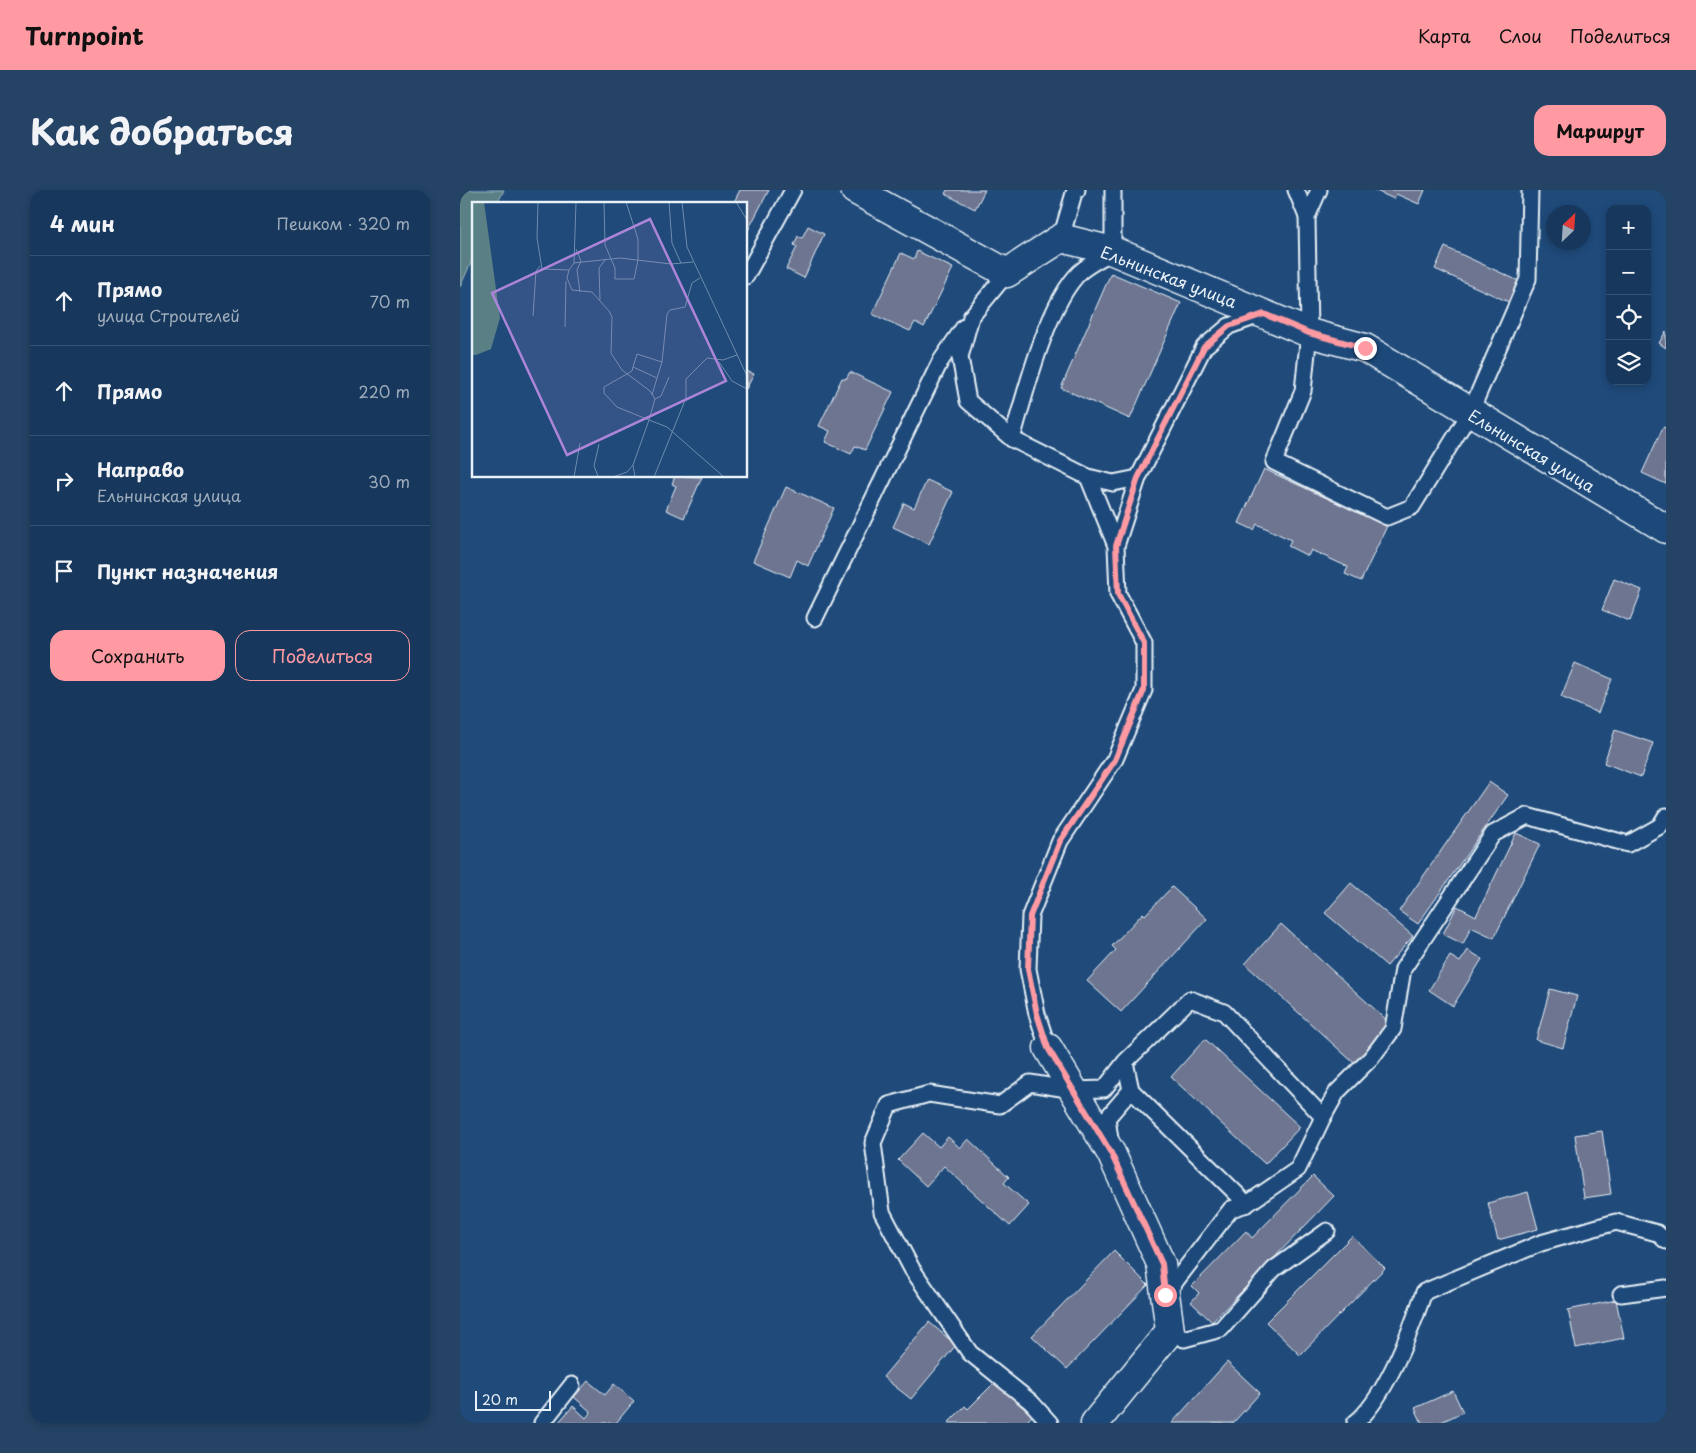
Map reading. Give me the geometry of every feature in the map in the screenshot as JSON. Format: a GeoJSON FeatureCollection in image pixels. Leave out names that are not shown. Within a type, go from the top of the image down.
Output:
{"type":"FeatureCollection","features":[{"type":"Feature","properties":{"kind":"street"},"geometry":{"type":"LineString","coordinates":[[855,190],[1007,273],[1061,238]]}},
{"type":"Feature","properties":{"kind":"street","name":"Ельнинская улица"},"geometry":{"type":"LineString","coordinates":[[1061,238],[1113,251],[1309,333],[1365,348],[1470,413],[1666,529]]}},
{"type":"Feature","properties":{"kind":"street"},"geometry":{"type":"LineString","coordinates":[[1048,1048],[1111,1153],[1162,1264],[1170,1331],[1094,1423]]}},
{"type":"Feature","properties":{"kind":"lane"},"geometry":{"type":"LineString","coordinates":[[748,272],[792,190]]}},
{"type":"Feature","properties":{"kind":"lane"},"geometry":{"type":"LineString","coordinates":[[1061,238],[1074,193],[1077,190]]}},
{"type":"Feature","properties":{"kind":"lane"},"geometry":{"type":"LineString","coordinates":[[1012,439],[1033,367],[1062,294],[1081,272],[1113,251],[1113,190]]}},
{"type":"Feature","properties":{"kind":"lane"},"geometry":{"type":"LineString","coordinates":[[1296,190],[1308,217]]}},
{"type":"Feature","properties":{"kind":"lane"},"geometry":{"type":"LineString","coordinates":[[1319,190],[1308,217],[1309,333],[1303,392],[1274,462],[1387,517],[1412,507],[1470,413],[1528,279],[1530,190]]}},
{"type":"Feature","properties":{"kind":"lane"},"geometry":{"type":"LineString","coordinates":[[815,618],[940,362],[970,318],[1007,273]]}},
{"type":"Feature","properties":{"kind":"lane"},"geometry":{"type":"LineString","coordinates":[[1116,546],[1138,478],[1204,347],[1229,326],[1264,314]]}},
{"type":"Feature","properties":{"kind":"lane"},"geometry":{"type":"LineString","coordinates":[[970,318],[960,357],[968,401],[1012,439],[1088,477],[1113,483],[1138,478]]}},
{"type":"Feature","properties":{"kind":"lane"},"geometry":{"type":"LineString","coordinates":[[1048,1048],[1037,1014],[1028,969],[1030,916],[1060,841],[1115,760],[1144,690],[1144,643],[1118,594],[1116,546],[1088,477]]}},
{"type":"Feature","properties":{"kind":"lane"},"geometry":{"type":"LineString","coordinates":[[1165,1295],[1231,1209],[1247,1204],[1298,1169],[1337,1092],[1372,1057],[1394,1030],[1403,969],[1493,834],[1527,816],[1628,844],[1660,826],[1666,816]]}},
{"type":"Feature","properties":{"kind":"lane"},"geometry":{"type":"LineString","coordinates":[[1050,1423],[1031,1402],[970,1353],[912,1270],[882,1212],[873,1143],[889,1105],[929,1094],[1000,1105],[1030,1084],[1073,1090],[1104,1089],[1125,1062],[1190,999],[1224,1012],[1323,1117]]}},
{"type":"Feature","properties":{"kind":"lane"},"geometry":{"type":"LineString","coordinates":[[1125,1062],[1131,1090],[1247,1204]]}},
{"type":"Feature","properties":{"kind":"lane"},"geometry":{"type":"LineString","coordinates":[[1111,1153],[1107,1118],[1131,1090]]}},
{"type":"Feature","properties":{"kind":"lane"},"geometry":{"type":"LineString","coordinates":[[1355,1423],[1366,1414],[1406,1344],[1424,1292],[1541,1243],[1616,1222],[1658,1233],[1666,1241]]}},
{"type":"Feature","properties":{"kind":"lane"},"geometry":{"type":"LineString","coordinates":[[1170,1331],[1184,1339],[1221,1329],[1274,1269],[1327,1231]]}},
{"type":"Feature","properties":{"kind":"lane"},"geometry":{"type":"LineString","coordinates":[[1621,1294],[1666,1288]]}},
{"type":"Feature","properties":{"kind":"lane"},"geometry":{"type":"LineString","coordinates":[[542,1423],[572,1385]]}},
{"type":"Feature","properties":{"kind":"green space"},"geometry":{"type":"Polygon","coordinates":[[[460,190],[504,190],[498,202],[472,202],[472,260],[460,287],[460,190]]]}},
{"type":"Feature","properties":{"kind":"building"},"geometry":{"type":"Polygon","coordinates":[[[740,190],[769,190],[748,230],[748,202],[734,202],[740,190]]]}},
{"type":"Feature","properties":{"kind":"building"},"geometry":{"type":"Polygon","coordinates":[[[947,190],[985,190],[975,209],[945,194],[947,190]]]}},
{"type":"Feature","properties":{"kind":"building"},"geometry":{"type":"Polygon","coordinates":[[[1374,190],[1425,190],[1419,204],[1396,194],[1394,199],[1374,190]]]}},
{"type":"Feature","properties":{"kind":"building"},"geometry":{"type":"Polygon","coordinates":[[[808,226],[824,234],[804,278],[786,269],[797,247],[794,245],[798,236],[802,238],[808,226]]]}},
{"type":"Feature","properties":{"kind":"building"},"geometry":{"type":"Polygon","coordinates":[[[1445,247],[1521,282],[1511,303],[1435,269],[1445,247]]]}},
{"type":"Feature","properties":{"kind":"building"},"geometry":{"type":"Polygon","coordinates":[[[917,251],[953,268],[924,327],[915,322],[910,331],[872,314],[901,253],[914,259],[917,251]]]}},
{"type":"Feature","properties":{"kind":"building"},"geometry":{"type":"Polygon","coordinates":[[[1111,273],[1181,303],[1130,419],[1061,388],[1111,273]]]}},
{"type":"Feature","properties":{"kind":"building"},"geometry":{"type":"Polygon","coordinates":[[[1666,331],[1666,348],[1659,343],[1666,331]]]}},
{"type":"Feature","properties":{"kind":"building"},"geometry":{"type":"Polygon","coordinates":[[[748,372],[754,374],[748,385],[748,372]]]}},
{"type":"Feature","properties":{"kind":"building"},"geometry":{"type":"Polygon","coordinates":[[[850,372],[893,392],[865,450],[855,446],[851,454],[825,442],[830,431],[819,426],[842,378],[846,379],[850,372]]]}},
{"type":"Feature","properties":{"kind":"building"},"geometry":{"type":"Polygon","coordinates":[[[1663,427],[1666,428],[1666,484],[1642,473],[1663,427]]]}},
{"type":"Feature","properties":{"kind":"building"},"geometry":{"type":"Polygon","coordinates":[[[1264,469],[1387,526],[1361,581],[1345,574],[1348,567],[1311,550],[1308,556],[1288,546],[1291,540],[1257,524],[1254,530],[1239,523],[1264,469]]]}},
{"type":"Feature","properties":{"kind":"building"},"geometry":{"type":"Polygon","coordinates":[[[674,478],[702,478],[684,518],[666,510],[676,486],[672,484],[674,478]]]}},
{"type":"Feature","properties":{"kind":"building"},"geometry":{"type":"Polygon","coordinates":[[[927,480],[953,492],[929,544],[893,527],[904,503],[914,508],[927,480]]]}},
{"type":"Feature","properties":{"kind":"building"},"geometry":{"type":"Polygon","coordinates":[[[786,487],[834,508],[808,566],[797,560],[790,577],[753,561],[786,487]]]}},
{"type":"Feature","properties":{"kind":"building"},"geometry":{"type":"Polygon","coordinates":[[[1614,579],[1642,590],[1630,621],[1602,610],[1614,579]]]}},
{"type":"Feature","properties":{"kind":"building"},"geometry":{"type":"Polygon","coordinates":[[[1575,663],[1612,679],[1598,713],[1561,697],[1575,663]]]}},
{"type":"Feature","properties":{"kind":"building"},"geometry":{"type":"Polygon","coordinates":[[[1615,730],[1653,743],[1641,777],[1604,763],[1615,730]]]}},
{"type":"Feature","properties":{"kind":"building"},"geometry":{"type":"Polygon","coordinates":[[[1489,782],[1508,795],[1418,924],[1399,911],[1489,782]]]}},
{"type":"Feature","properties":{"kind":"building"},"geometry":{"type":"Polygon","coordinates":[[[1516,833],[1540,844],[1494,938],[1471,927],[1463,944],[1443,934],[1457,906],[1476,916],[1516,833]]]}},
{"type":"Feature","properties":{"kind":"building"},"geometry":{"type":"Polygon","coordinates":[[[1351,883],[1413,936],[1387,966],[1325,913],[1351,883]]]}},
{"type":"Feature","properties":{"kind":"building"},"geometry":{"type":"Polygon","coordinates":[[[1172,887],[1207,919],[1121,1012],[1087,981],[1116,950],[1112,946],[1143,913],[1145,915],[1172,887]]]}},
{"type":"Feature","properties":{"kind":"building"},"geometry":{"type":"Polygon","coordinates":[[[1281,924],[1391,1024],[1355,1064],[1245,964],[1281,924]]]}},
{"type":"Feature","properties":{"kind":"building"},"geometry":{"type":"Polygon","coordinates":[[[1468,950],[1482,959],[1453,1006],[1429,990],[1450,956],[1460,962],[1468,950]]]}},
{"type":"Feature","properties":{"kind":"building"},"geometry":{"type":"Polygon","coordinates":[[[1550,989],[1577,996],[1563,1048],[1536,1040],[1550,989]]]}},
{"type":"Feature","properties":{"kind":"building"},"geometry":{"type":"Polygon","coordinates":[[[1205,1039],[1300,1127],[1265,1164],[1171,1077],[1205,1039]]]}},
{"type":"Feature","properties":{"kind":"building"},"geometry":{"type":"Polygon","coordinates":[[[1602,1131],[1611,1194],[1584,1198],[1575,1135],[1602,1131]]]}},
{"type":"Feature","properties":{"kind":"building"},"geometry":{"type":"Polygon","coordinates":[[[923,1133],[939,1147],[948,1137],[960,1148],[968,1139],[1009,1177],[1004,1183],[1029,1205],[1010,1226],[944,1166],[926,1186],[898,1160],[923,1133]]]}},
{"type":"Feature","properties":{"kind":"building"},"geometry":{"type":"Polygon","coordinates":[[[1313,1176],[1334,1196],[1212,1322],[1191,1302],[1199,1293],[1192,1286],[1246,1231],[1252,1238],[1313,1176]]]}},
{"type":"Feature","properties":{"kind":"building"},"geometry":{"type":"Polygon","coordinates":[[[1528,1192],[1538,1229],[1498,1240],[1488,1203],[1528,1192]]]}},
{"type":"Feature","properties":{"kind":"building"},"geometry":{"type":"Polygon","coordinates":[[[1352,1236],[1385,1268],[1300,1355],[1266,1322],[1352,1236]]]}},
{"type":"Feature","properties":{"kind":"building"},"geometry":{"type":"Polygon","coordinates":[[[1114,1251],[1148,1285],[1067,1369],[1032,1336],[1114,1251]]]}},
{"type":"Feature","properties":{"kind":"building"},"geometry":{"type":"Polygon","coordinates":[[[1616,1300],[1624,1338],[1576,1348],[1568,1310],[1616,1300]]]}},
{"type":"Feature","properties":{"kind":"building"},"geometry":{"type":"Polygon","coordinates":[[[929,1322],[956,1345],[911,1399],[883,1377],[929,1322]]]}},
{"type":"Feature","properties":{"kind":"building"},"geometry":{"type":"Polygon","coordinates":[[[1227,1362],[1260,1393],[1233,1423],[1172,1423],[1227,1362]]]}},
{"type":"Feature","properties":{"kind":"building"},"geometry":{"type":"Polygon","coordinates":[[[588,1381],[605,1395],[614,1384],[634,1401],[616,1423],[558,1423],[573,1406],[586,1418],[591,1412],[574,1397],[588,1381]]]}},
{"type":"Feature","properties":{"kind":"building"},"geometry":{"type":"Polygon","coordinates":[[[996,1381],[1032,1416],[1025,1423],[948,1423],[965,1406],[968,1409],[996,1381]]]}},
{"type":"Feature","properties":{"kind":"building"},"geometry":{"type":"Polygon","coordinates":[[[1453,1391],[1463,1412],[1439,1423],[1422,1423],[1415,1408],[1453,1391]]]}},
{"type":"Feature","properties":{"kind":"route"},"geometry":{"type":"LineString","coordinates":[[1165,1295],[1162,1264],[1111,1153],[1048,1048],[1037,1014],[1028,969],[1030,916],[1060,841],[1115,760],[1144,690],[1144,643],[1118,594],[1116,546],[1138,478],[1204,347],[1229,326],[1264,314],[1309,333],[1365,348]]}}]}
